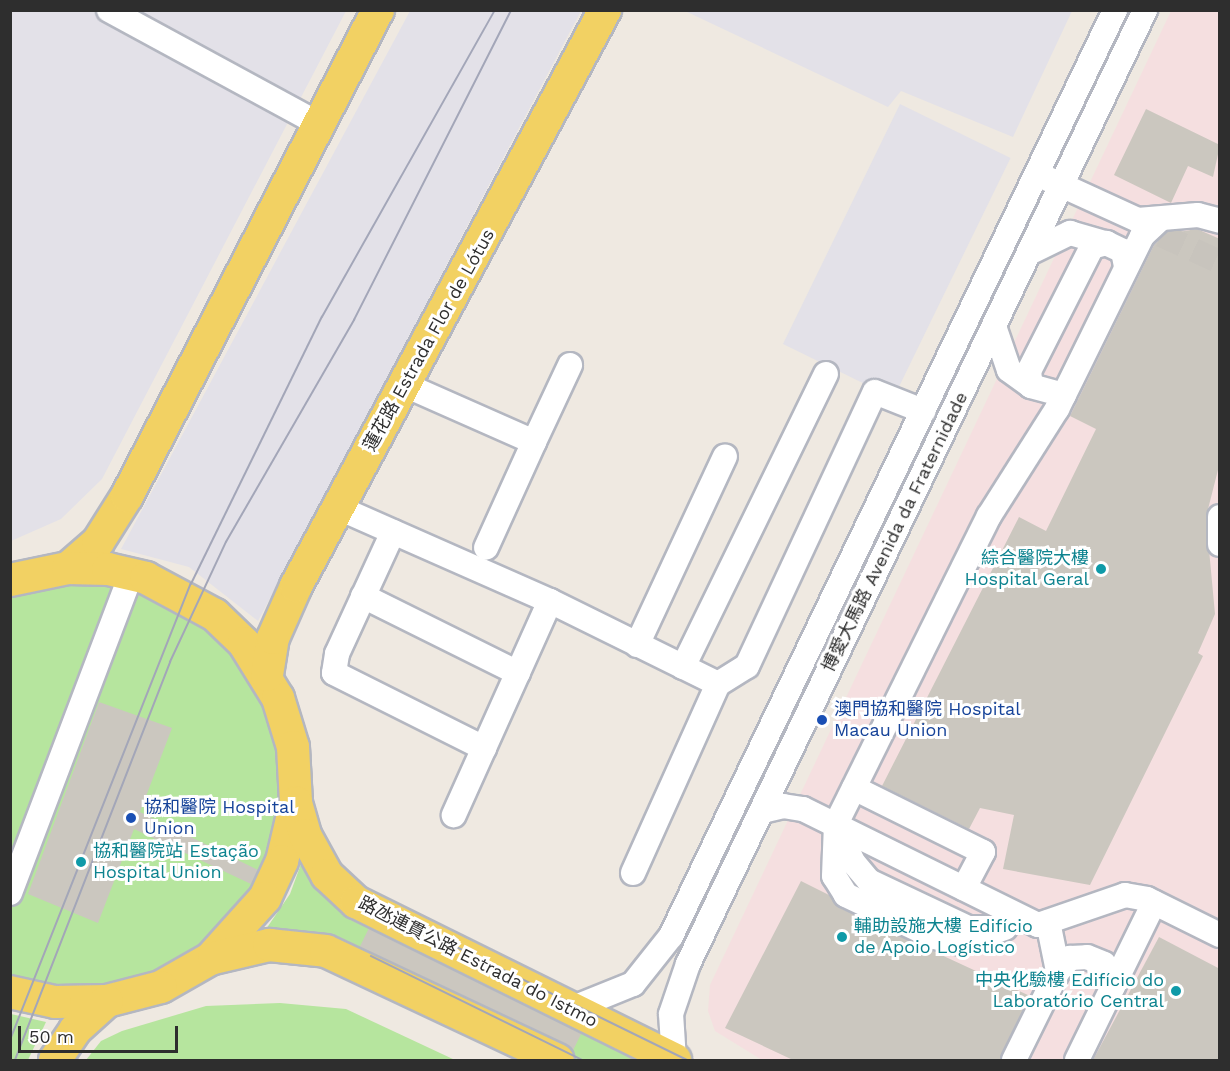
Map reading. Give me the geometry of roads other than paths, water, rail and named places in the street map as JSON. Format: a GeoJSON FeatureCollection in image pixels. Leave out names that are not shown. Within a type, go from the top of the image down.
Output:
{"type":"FeatureCollection","features":[{"type":"Feature","properties":{"kind":"main road"},"geometry":{"type":"LineString","coordinates":[[68,567],[98,542],[128,496],[378,10]]}},
{"type":"Feature","properties":{"kind":"main road","name":"蓮花路 Estrada Flor de Lótus"},"geometry":{"type":"LineString","coordinates":[[267,675],[283,613],[605,10]]}},
{"type":"Feature","properties":{"kind":"main road"},"geometry":{"type":"LineString","coordinates":[[10,580],[68,567],[131,574],[182,593],[215,615],[267,675],[293,747],[296,802],[282,861],[265,898],[210,959]]}},
{"type":"Feature","properties":{"kind":"main road","name":"路氹連貫公路 Estrada do Istmo"},"geometry":{"type":"LineString","coordinates":[[296,802],[305,835],[339,890],[675,1060]]}},
{"type":"Feature","properties":{"kind":"main road"},"geometry":{"type":"LineString","coordinates":[[10,992],[55,1002],[107,1001],[161,987],[210,959],[269,945],[326,951],[558,1060]]}},
{"type":"Feature","properties":{"kind":"main road"},"geometry":{"type":"LineString","coordinates":[[56,1060],[75,1030],[107,1001]]}},
{"type":"Feature","properties":{"kind":"street"},"geometry":{"type":"LineString","coordinates":[[109,10],[319,124]]}},
{"type":"Feature","properties":{"kind":"street","name":"博愛大馬路 Avenida da Fraternidade"},"geometry":{"type":"LineString","coordinates":[[571,1009],[633,984],[663,951],[1115,10]]}},
{"type":"Feature","properties":{"kind":"street","name":"博愛大馬路 Avenida da Fraternidade"},"geometry":{"type":"LineString","coordinates":[[675,1060],[671,1014],[680,986],[1145,10]]}},
{"type":"Feature","properties":{"kind":"street"},"geometry":{"type":"LineString","coordinates":[[1037,175],[1062,184],[1156,228]]}},
{"type":"Feature","properties":{"kind":"street"},"geometry":{"type":"LineString","coordinates":[[836,824],[989,516],[1060,402],[1126,267],[1156,228],[1198,214],[1214,225]]}},
{"type":"Feature","properties":{"kind":"street"},"geometry":{"type":"LineString","coordinates":[[1029,253],[1070,234],[1106,243],[1126,253],[1126,267]]}},
{"type":"Feature","properties":{"kind":"street"},"geometry":{"type":"LineString","coordinates":[[1031,386],[1029,371],[1088,252],[1106,243]]}},
{"type":"Feature","properties":{"kind":"street"},"geometry":{"type":"LineString","coordinates":[[969,314],[994,326],[1009,370],[1031,386],[1060,402]]}},
{"type":"Feature","properties":{"kind":"street"},"geometry":{"type":"LineString","coordinates":[[486,548],[570,365]]}},
{"type":"Feature","properties":{"kind":"street"},"geometry":{"type":"LineString","coordinates":[[683,667],[826,374]]}},
{"type":"Feature","properties":{"kind":"street"},"geometry":{"type":"LineString","coordinates":[[405,385],[534,442]]}},
{"type":"Feature","properties":{"kind":"street"},"geometry":{"type":"LineString","coordinates":[[633,873],[718,684],[747,666],[875,392],[923,411]]}},
{"type":"Feature","properties":{"kind":"street"},"geometry":{"type":"LineString","coordinates":[[638,645],[725,456]]}},
{"type":"Feature","properties":{"kind":"street"},"geometry":{"type":"LineString","coordinates":[[339,508],[550,601],[718,684]]}},
{"type":"Feature","properties":{"kind":"street"},"geometry":{"type":"LineString","coordinates":[[1220,517],[1220,544]]}},
{"type":"Feature","properties":{"kind":"street"},"geometry":{"type":"LineString","coordinates":[[393,532],[363,596],[334,673],[484,748]]}},
{"type":"Feature","properties":{"kind":"street"},"geometry":{"type":"LineString","coordinates":[[10,893],[131,574]]}},
{"type":"Feature","properties":{"kind":"street"},"geometry":{"type":"LineString","coordinates":[[363,596],[518,673]]}},
{"type":"Feature","properties":{"kind":"street"},"geometry":{"type":"LineString","coordinates":[[454,814],[550,601]]}},
{"type":"Feature","properties":{"kind":"street"},"geometry":{"type":"LineString","coordinates":[[854,788],[983,852],[964,888]]}},
{"type":"Feature","properties":{"kind":"street"},"geometry":{"type":"LineString","coordinates":[[762,811],[783,806],[836,824],[964,888],[1043,923],[1058,971]]}},
{"type":"Feature","properties":{"kind":"street"},"geometry":{"type":"LineString","coordinates":[[836,824],[869,881],[968,928],[1005,928],[1043,923],[1125,895],[1154,903],[1220,935]]}},
{"type":"Feature","properties":{"kind":"street"},"geometry":{"type":"LineString","coordinates":[[1077,1060],[1154,903]]}},
{"type":"Feature","properties":{"kind":"street"},"geometry":{"type":"LineString","coordinates":[[1014,1060],[1058,971],[1070,958],[1087,957],[1104,964],[1113,986]]}},
{"type":"Feature","properties":{"kind":"tunnel"},"geometry":{"type":"LineString","coordinates":[[1161,235],[1220,262]]}},
{"type":"Feature","properties":{"kind":"tram line"},"geometry":{"type":"LineString","coordinates":[[10,1040],[191,584],[322,317],[495,10]]}},
{"type":"Feature","properties":{"kind":"tram line"},"geometry":{"type":"LineString","coordinates":[[15,1060],[170,662],[226,542],[354,320],[511,10]]}},
{"type":"Feature","properties":{"kind":"tram line"},"geometry":{"type":"LineString","coordinates":[[371,905],[688,1060]]}},
{"type":"Feature","properties":{"kind":"tram line"},"geometry":{"type":"LineString","coordinates":[[371,956],[582,1060]]}},
{"type":"Feature","properties":{"kind":"place","name":"綜合醫院大樓 Hospital Geral"},"geometry":{"type":"Point","coordinates":[1101,569]}},
{"type":"Feature","properties":{"kind":"place","name":"澳門協和醫院 Hospital Macau Union"},"geometry":{"type":"Point","coordinates":[822,720]}},
{"type":"Feature","properties":{"kind":"place","name":"協和醫院 Hospital Union"},"geometry":{"type":"Point","coordinates":[131,818]}},
{"type":"Feature","properties":{"kind":"place","name":"協和醫院站 Estação Hospital Union"},"geometry":{"type":"Point","coordinates":[81,862]}},
{"type":"Feature","properties":{"kind":"place","name":"輔助設施大樓 Edifício de Apoio Logístico"},"geometry":{"type":"Point","coordinates":[842,937]}},
{"type":"Feature","properties":{"kind":"place","name":"中央化驗樓 Edifício do Laboratório Central"},"geometry":{"type":"Point","coordinates":[1176,991]}}]}
